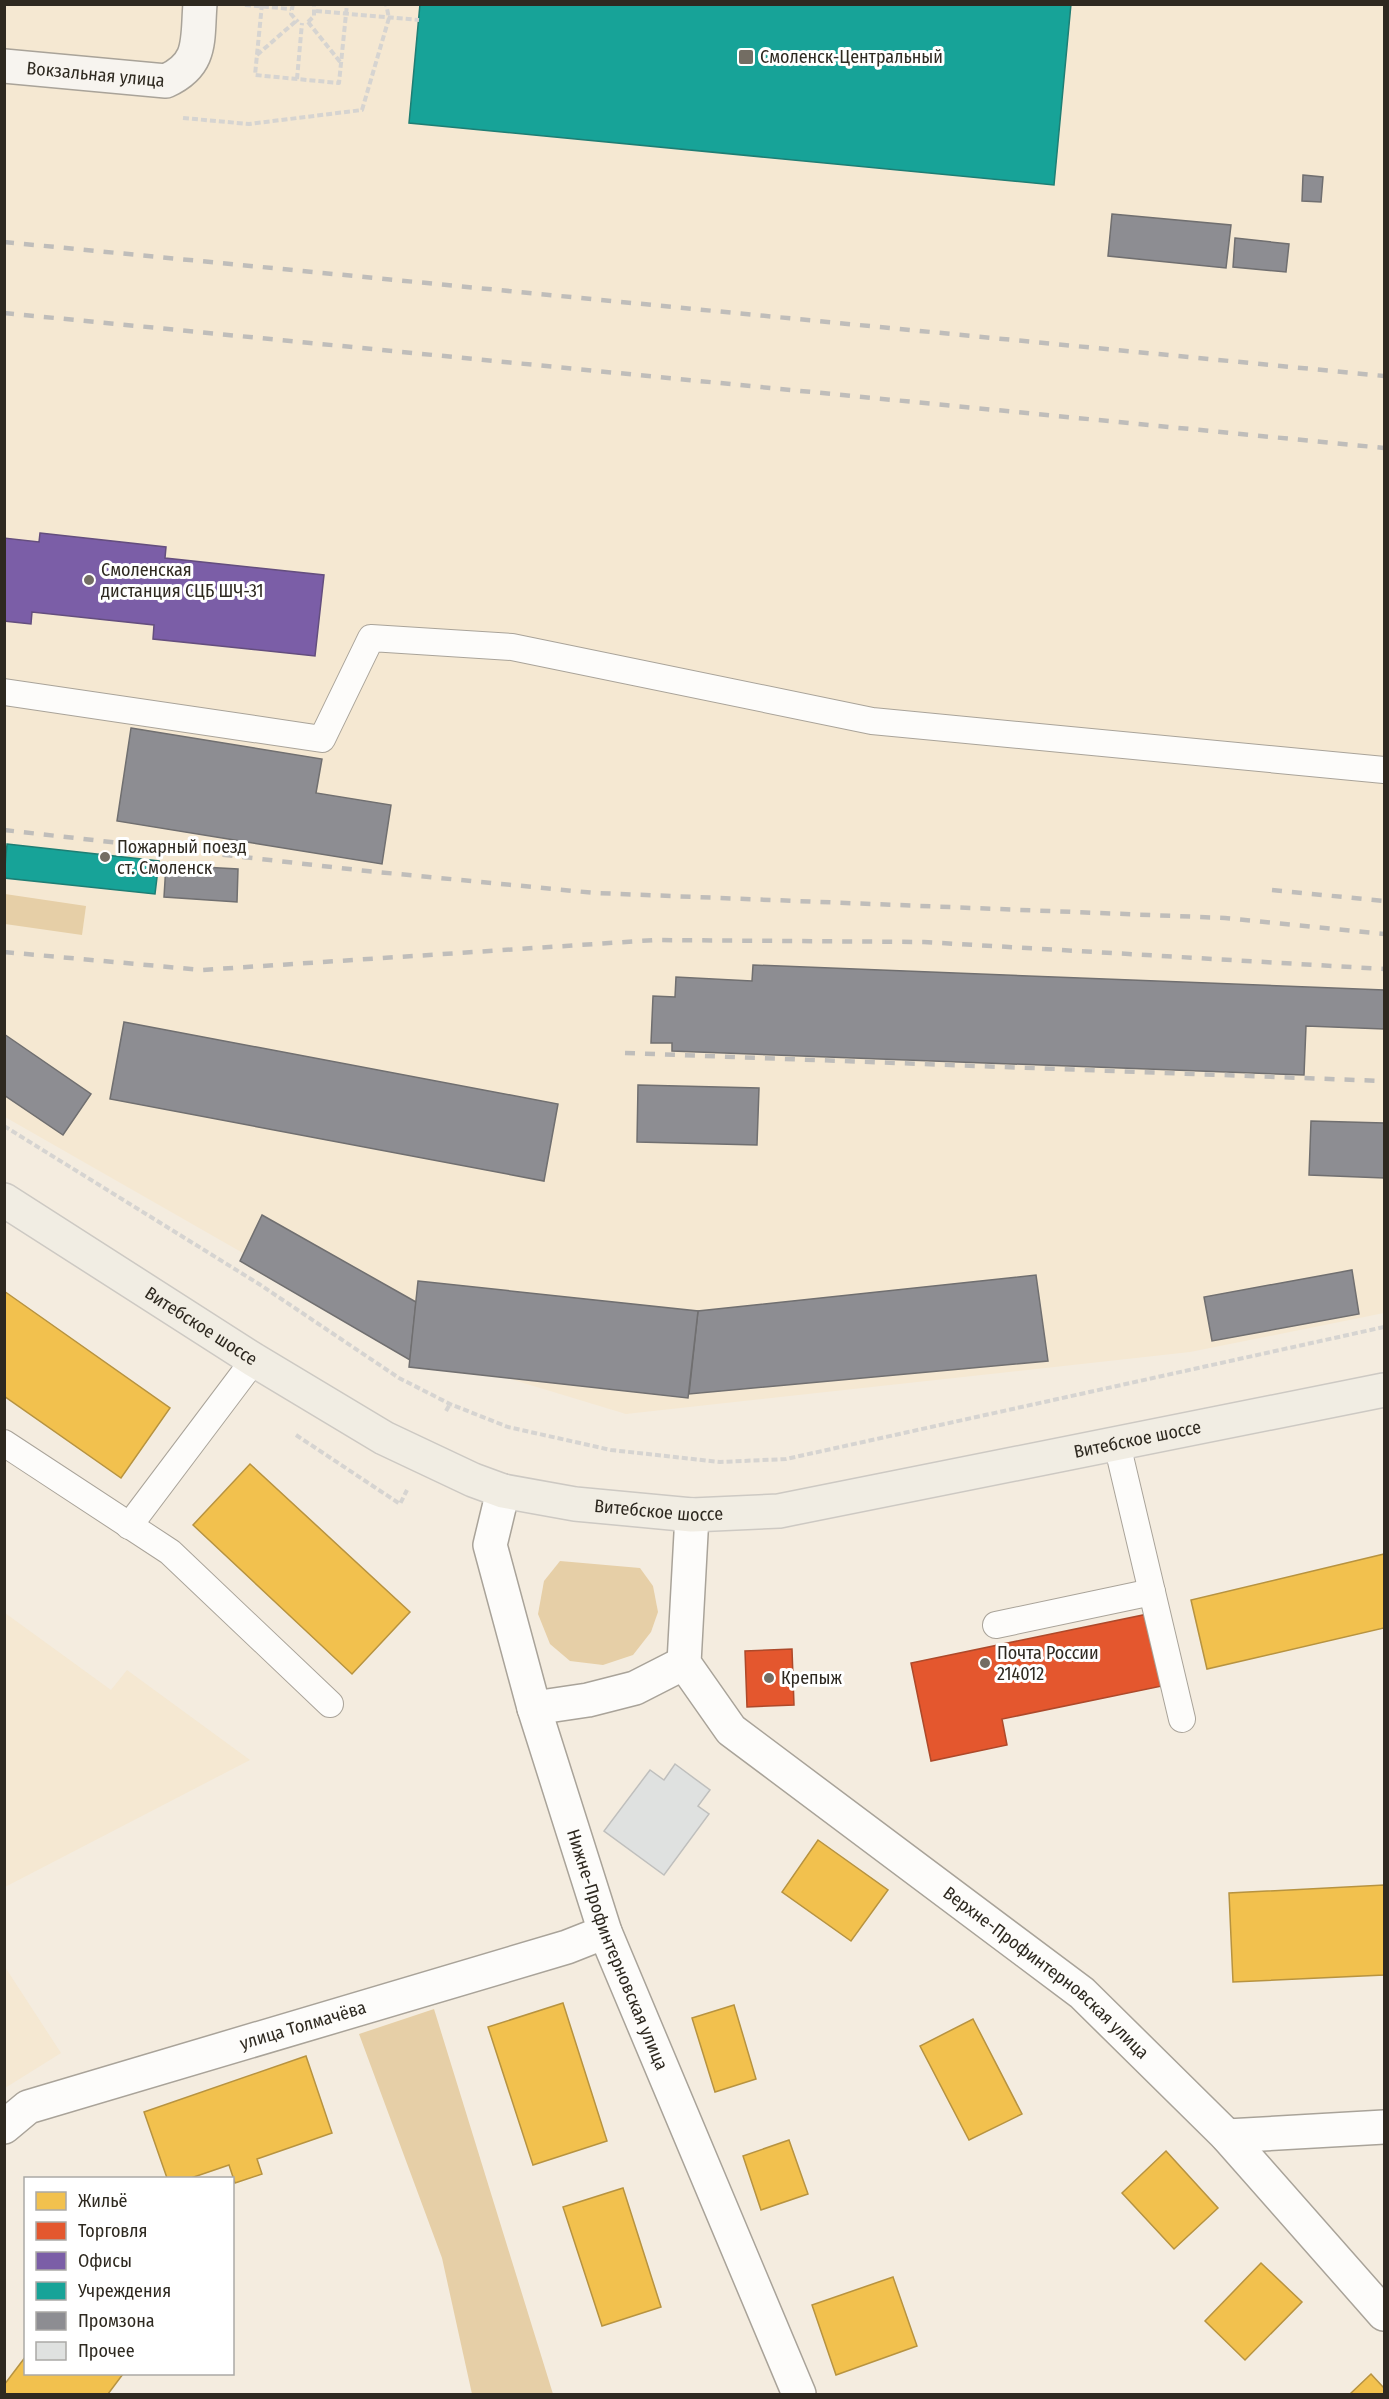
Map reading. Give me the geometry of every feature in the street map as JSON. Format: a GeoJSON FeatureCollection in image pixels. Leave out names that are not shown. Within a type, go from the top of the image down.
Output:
{"type":"FeatureCollection","features":[{"type":"Feature","properties":{"kind":"main road","name":"Вокзальная улица"},"geometry":{"type":"LineString","coordinates":[[4,66],[166,81],[182,74],[196,53],[200,4]]}},
{"type":"Feature","properties":{"kind":"main road","name":"Витебское шоссе"},"geometry":{"type":"LineString","coordinates":[[4,1200],[254,1360],[384,1438],[432,1462],[503,1491],[575,1504],[692,1515],[779,1511],[1384,1390]]}},
{"type":"Feature","properties":{"kind":"street","name":"Нижне-Профинтерновская улица"},"geometry":{"type":"LineString","coordinates":[[503,1491],[490,1545],[534,1708],[605,1932],[799,2394]]}},
{"type":"Feature","properties":{"kind":"street"},"geometry":{"type":"LineString","coordinates":[[534,1708],[588,1700],[635,1688],[684,1663],[692,1515]]}},
{"type":"Feature","properties":{"kind":"street","name":"Верхне-Профинтерновская улица"},"geometry":{"type":"LineString","coordinates":[[684,1663],[731,1730],[1082,1994],[1227,2136],[1384,2314]]}},
{"type":"Feature","properties":{"kind":"street","name":"улица Толмачёва"},"geometry":{"type":"LineString","coordinates":[[4,2127],[28,2107],[567,1947],[605,1932]]}},
{"type":"Feature","properties":{"kind":"street"},"geometry":{"type":"LineString","coordinates":[[1227,2136],[1384,2127]]}},
{"type":"Feature","properties":{"kind":"lane"},"geometry":{"type":"LineString","coordinates":[[4,692],[322,739],[371,638],[512,647],[872,721],[1384,770]]}},
{"type":"Feature","properties":{"kind":"lane"},"geometry":{"type":"LineString","coordinates":[[129,1526],[254,1360]]}},
{"type":"Feature","properties":{"kind":"lane"},"geometry":{"type":"LineString","coordinates":[[4,1443],[170,1552],[330,1704]]}},
{"type":"Feature","properties":{"kind":"lane"},"geometry":{"type":"LineString","coordinates":[[1117,1444],[1182,1719]]}},
{"type":"Feature","properties":{"kind":"lane"},"geometry":{"type":"LineString","coordinates":[[996,1624],[1152,1592]]}},
{"type":"Feature","properties":{"kind":"path"},"geometry":{"type":"LineString","coordinates":[[296,21],[308,22],[316,11],[314,4]]}},
{"type":"Feature","properties":{"kind":"path"},"geometry":{"type":"LineString","coordinates":[[261,6],[255,75],[339,83],[347,4]]}},
{"type":"Feature","properties":{"kind":"path"},"geometry":{"type":"LineString","coordinates":[[179,118],[249,124],[362,110],[389,18],[386,4]]}},
{"type":"Feature","properties":{"kind":"path"},"geometry":{"type":"LineString","coordinates":[[245,5],[292,7],[296,21]]}},
{"type":"Feature","properties":{"kind":"path"},"geometry":{"type":"LineString","coordinates":[[316,11],[419,20]]}},
{"type":"Feature","properties":{"kind":"path"},"geometry":{"type":"LineString","coordinates":[[257,56],[296,21]]}},
{"type":"Feature","properties":{"kind":"path"},"geometry":{"type":"LineString","coordinates":[[308,22],[341,63]]}},
{"type":"Feature","properties":{"kind":"path"},"geometry":{"type":"LineString","coordinates":[[297,79],[302,23]]}},
{"type":"Feature","properties":{"kind":"path"},"geometry":{"type":"LineString","coordinates":[[4,1126],[259,1284],[399,1378],[450,1404],[508,1428],[611,1450],[720,1462],[786,1459],[1384,1327]]}},
{"type":"Feature","properties":{"kind":"path"},"geometry":{"type":"LineString","coordinates":[[446,1411],[450,1404]]}},
{"type":"Feature","properties":{"kind":"shaded area"},"geometry":{"type":"Polygon","coordinates":[[[5,5],[1384,5],[1384,1313],[1190,1352],[626,1414],[425,1353],[271,1269],[5,1117],[5,5]]]}},
{"type":"Feature","properties":{"kind":"shaded area"},"geometry":{"type":"Polygon","coordinates":[[[5,894],[86,906],[82,935],[5,924],[5,894]]]}},
{"type":"Feature","properties":{"kind":"shaded area"},"geometry":{"type":"Polygon","coordinates":[[[560,1561],[640,1568],[653,1586],[658,1612],[651,1632],[633,1655],[603,1665],[570,1661],[550,1644],[538,1614],[544,1581],[560,1561]]]}},
{"type":"Feature","properties":{"kind":"shaded area"},"geometry":{"type":"Polygon","coordinates":[[[5,1613],[111,1690],[127,1670],[250,1760],[5,1887],[5,1613]]]}},
{"type":"Feature","properties":{"kind":"shaded area"},"geometry":{"type":"Polygon","coordinates":[[[5,1967],[61,2053],[4,2088],[5,1967]]]}},
{"type":"Feature","properties":{"kind":"shaded area"},"geometry":{"type":"Polygon","coordinates":[[[434,2009],[553,2394],[472,2394],[442,2258],[359,2034],[434,2009]]]}},
{"type":"Feature","properties":{"kind":"building: Жильё"},"geometry":{"type":"Polygon","coordinates":[[[4,1291],[170,1408],[121,1478],[4,1396],[4,1291]]]}},
{"type":"Feature","properties":{"kind":"building: Жильё"},"geometry":{"type":"Polygon","coordinates":[[[250,1464],[410,1612],[352,1674],[193,1525],[250,1464]]]}},
{"type":"Feature","properties":{"kind":"building: Жильё"},"geometry":{"type":"Polygon","coordinates":[[[1384,1554],[1384,1628],[1207,1669],[1191,1600],[1384,1554]]]}},
{"type":"Feature","properties":{"kind":"building: Жильё"},"geometry":{"type":"Polygon","coordinates":[[[818,1840],[888,1890],[851,1941],[782,1892],[818,1840]]]}},
{"type":"Feature","properties":{"kind":"building: Жильё"},"geometry":{"type":"Polygon","coordinates":[[[1384,1885],[1384,1975],[1233,1982],[1229,1893],[1384,1885]]]}},
{"type":"Feature","properties":{"kind":"building: Жильё"},"geometry":{"type":"Polygon","coordinates":[[[563,2003],[607,2141],[533,2165],[488,2027],[563,2003]]]}},
{"type":"Feature","properties":{"kind":"building: Жильё"},"geometry":{"type":"Polygon","coordinates":[[[734,2005],[756,2079],[715,2092],[692,2018],[734,2005]]]}},
{"type":"Feature","properties":{"kind":"building: Жильё"},"geometry":{"type":"Polygon","coordinates":[[[973,2019],[1022,2114],[969,2140],[920,2046],[973,2019]]]}},
{"type":"Feature","properties":{"kind":"building: Жильё"},"geometry":{"type":"Polygon","coordinates":[[[306,2056],[332,2133],[257,2159],[262,2174],[235,2183],[229,2165],[194,2177],[167,2177],[144,2112],[306,2056]]]}},
{"type":"Feature","properties":{"kind":"building: Жильё"},"geometry":{"type":"Polygon","coordinates":[[[789,2140],[808,2194],[761,2210],[743,2156],[789,2140]]]}},
{"type":"Feature","properties":{"kind":"building: Жильё"},"geometry":{"type":"Polygon","coordinates":[[[1166,2151],[1218,2208],[1174,2249],[1122,2193],[1166,2151]]]}},
{"type":"Feature","properties":{"kind":"building: Жильё"},"geometry":{"type":"Polygon","coordinates":[[[623,2188],[661,2307],[602,2326],[563,2207],[623,2188]]]}},
{"type":"Feature","properties":{"kind":"building: Жильё"},"geometry":{"type":"Polygon","coordinates":[[[1261,2263],[1302,2302],[1245,2360],[1205,2321],[1261,2263]]]}},
{"type":"Feature","properties":{"kind":"building: Жильё"},"geometry":{"type":"Polygon","coordinates":[[[893,2277],[917,2346],[836,2375],[812,2305],[893,2277]]]}},
{"type":"Feature","properties":{"kind":"building: Жильё"},"geometry":{"type":"Polygon","coordinates":[[[24,2359],[24,2375],[122,2375],[108,2394],[4,2394],[4,2385],[24,2359]]]}},
{"type":"Feature","properties":{"kind":"building: Жильё"},"geometry":{"type":"Polygon","coordinates":[[[1371,2374],[1384,2388],[1384,2394],[1350,2394],[1371,2374]]]}},
{"type":"Feature","properties":{"kind":"building: Торговля"},"geometry":{"type":"Polygon","coordinates":[[[1148,1614],[1162,1686],[1002,1719],[1007,1745],[931,1761],[911,1663],[1148,1614]]]}},
{"type":"Feature","properties":{"kind":"building: Торговля","name":"Крепыж"},"geometry":{"type":"Polygon","coordinates":[[[792,1649],[794,1705],[747,1707],[745,1651],[792,1649]]]}},
{"type":"Feature","properties":{"kind":"building: Офисы"},"geometry":{"type":"Polygon","coordinates":[[[40,533],[166,547],[165,558],[324,575],[315,656],[153,639],[154,625],[32,612],[31,624],[4,621],[4,538],[39,542],[40,533]]]}},
{"type":"Feature","properties":{"kind":"building: Учреждения","name":"Смоленск-Центральный"},"geometry":{"type":"Polygon","coordinates":[[[420,4],[1071,4],[1054,185],[409,123],[420,4]]]}},
{"type":"Feature","properties":{"kind":"building: Учреждения"},"geometry":{"type":"Polygon","coordinates":[[[7,844],[159,861],[155,894],[4,878],[7,844]]]}},
{"type":"Feature","properties":{"kind":"building: Промзона"},"geometry":{"type":"Polygon","coordinates":[[[1303,175],[1323,177],[1321,202],[1302,201],[1303,175]]]}},
{"type":"Feature","properties":{"kind":"building: Промзона"},"geometry":{"type":"Polygon","coordinates":[[[1112,214],[1231,225],[1226,268],[1108,256],[1112,214]]]}},
{"type":"Feature","properties":{"kind":"building: Промзона"},"geometry":{"type":"Polygon","coordinates":[[[1235,238],[1289,244],[1286,272],[1233,267],[1235,238]]]}},
{"type":"Feature","properties":{"kind":"building: Промзона"},"geometry":{"type":"Polygon","coordinates":[[[131,728],[322,759],[316,793],[391,805],[382,864],[117,821],[131,728]]]}},
{"type":"Feature","properties":{"kind":"building: Промзона"},"geometry":{"type":"Polygon","coordinates":[[[166,865],[238,869],[237,902],[164,897],[166,865]]]}},
{"type":"Feature","properties":{"kind":"building: Промзона"},"geometry":{"type":"Polygon","coordinates":[[[753,965],[1384,990],[1384,1029],[1306,1026],[1304,1075],[672,1051],[672,1043],[651,1043],[653,996],[675,997],[676,977],[752,981],[753,965]]]}},
{"type":"Feature","properties":{"kind":"building: Промзона"},"geometry":{"type":"Polygon","coordinates":[[[124,1022],[558,1104],[544,1181],[110,1099],[124,1022]]]}},
{"type":"Feature","properties":{"kind":"building: Промзона"},"geometry":{"type":"Polygon","coordinates":[[[4,1034],[91,1094],[63,1135],[4,1095],[4,1034]]]}},
{"type":"Feature","properties":{"kind":"building: Промзона"},"geometry":{"type":"Polygon","coordinates":[[[638,1085],[759,1088],[757,1145],[637,1142],[638,1085]]]}},
{"type":"Feature","properties":{"kind":"building: Промзона"},"geometry":{"type":"Polygon","coordinates":[[[1311,1121],[1384,1123],[1384,1178],[1309,1175],[1311,1121]]]}},
{"type":"Feature","properties":{"kind":"building: Промзона"},"geometry":{"type":"Polygon","coordinates":[[[262,1215],[416,1302],[410,1360],[240,1261],[262,1215]]]}},
{"type":"Feature","properties":{"kind":"building: Промзона"},"geometry":{"type":"Polygon","coordinates":[[[1352,1270],[1359,1314],[1212,1341],[1204,1297],[1352,1270]]]}},
{"type":"Feature","properties":{"kind":"building: Промзона"},"geometry":{"type":"Polygon","coordinates":[[[1036,1275],[1048,1361],[689,1394],[698,1311],[1036,1275]]]}},
{"type":"Feature","properties":{"kind":"building: Промзона"},"geometry":{"type":"Polygon","coordinates":[[[418,1281],[698,1311],[688,1398],[409,1367],[418,1281]]]}},
{"type":"Feature","properties":{"kind":"building: Прочее"},"geometry":{"type":"Polygon","coordinates":[[[675,1764],[710,1790],[698,1806],[709,1814],[664,1875],[604,1831],[650,1770],[664,1780],[675,1764]]]}},
{"type":"Feature","properties":{"kind":"railway"},"geometry":{"type":"LineString","coordinates":[[4,242],[1384,376]]}},
{"type":"Feature","properties":{"kind":"railway"},"geometry":{"type":"LineString","coordinates":[[4,313],[1384,448]]}},
{"type":"Feature","properties":{"kind":"railway"},"geometry":{"type":"LineString","coordinates":[[4,830],[367,871],[595,893],[1225,918],[1384,934]]}},
{"type":"Feature","properties":{"kind":"railway"},"geometry":{"type":"LineString","coordinates":[[1272,890],[1384,901]]}},
{"type":"Feature","properties":{"kind":"railway"},"geometry":{"type":"LineString","coordinates":[[4,952],[202,970],[655,940],[924,942],[1384,969]]}},
{"type":"Feature","properties":{"kind":"railway"},"geometry":{"type":"LineString","coordinates":[[625,1053],[1384,1081]]}},
{"type":"Feature","properties":{"kind":"place","name":"Смоленск-Центральный"},"geometry":{"type":"Point","coordinates":[746,57]}},
{"type":"Feature","properties":{"kind":"place","name":"Смоленская дистанция СЦБ ШЧ-31"},"geometry":{"type":"Point","coordinates":[89,580]}},
{"type":"Feature","properties":{"kind":"place","name":"Пожарный поезд ст. Смоленск"},"geometry":{"type":"Point","coordinates":[105,857]}},
{"type":"Feature","properties":{"kind":"place","name":"Почта России 214012"},"geometry":{"type":"Point","coordinates":[985,1663]}},
{"type":"Feature","properties":{"kind":"place","name":"Крепыж"},"geometry":{"type":"Point","coordinates":[769,1678]}}]}
